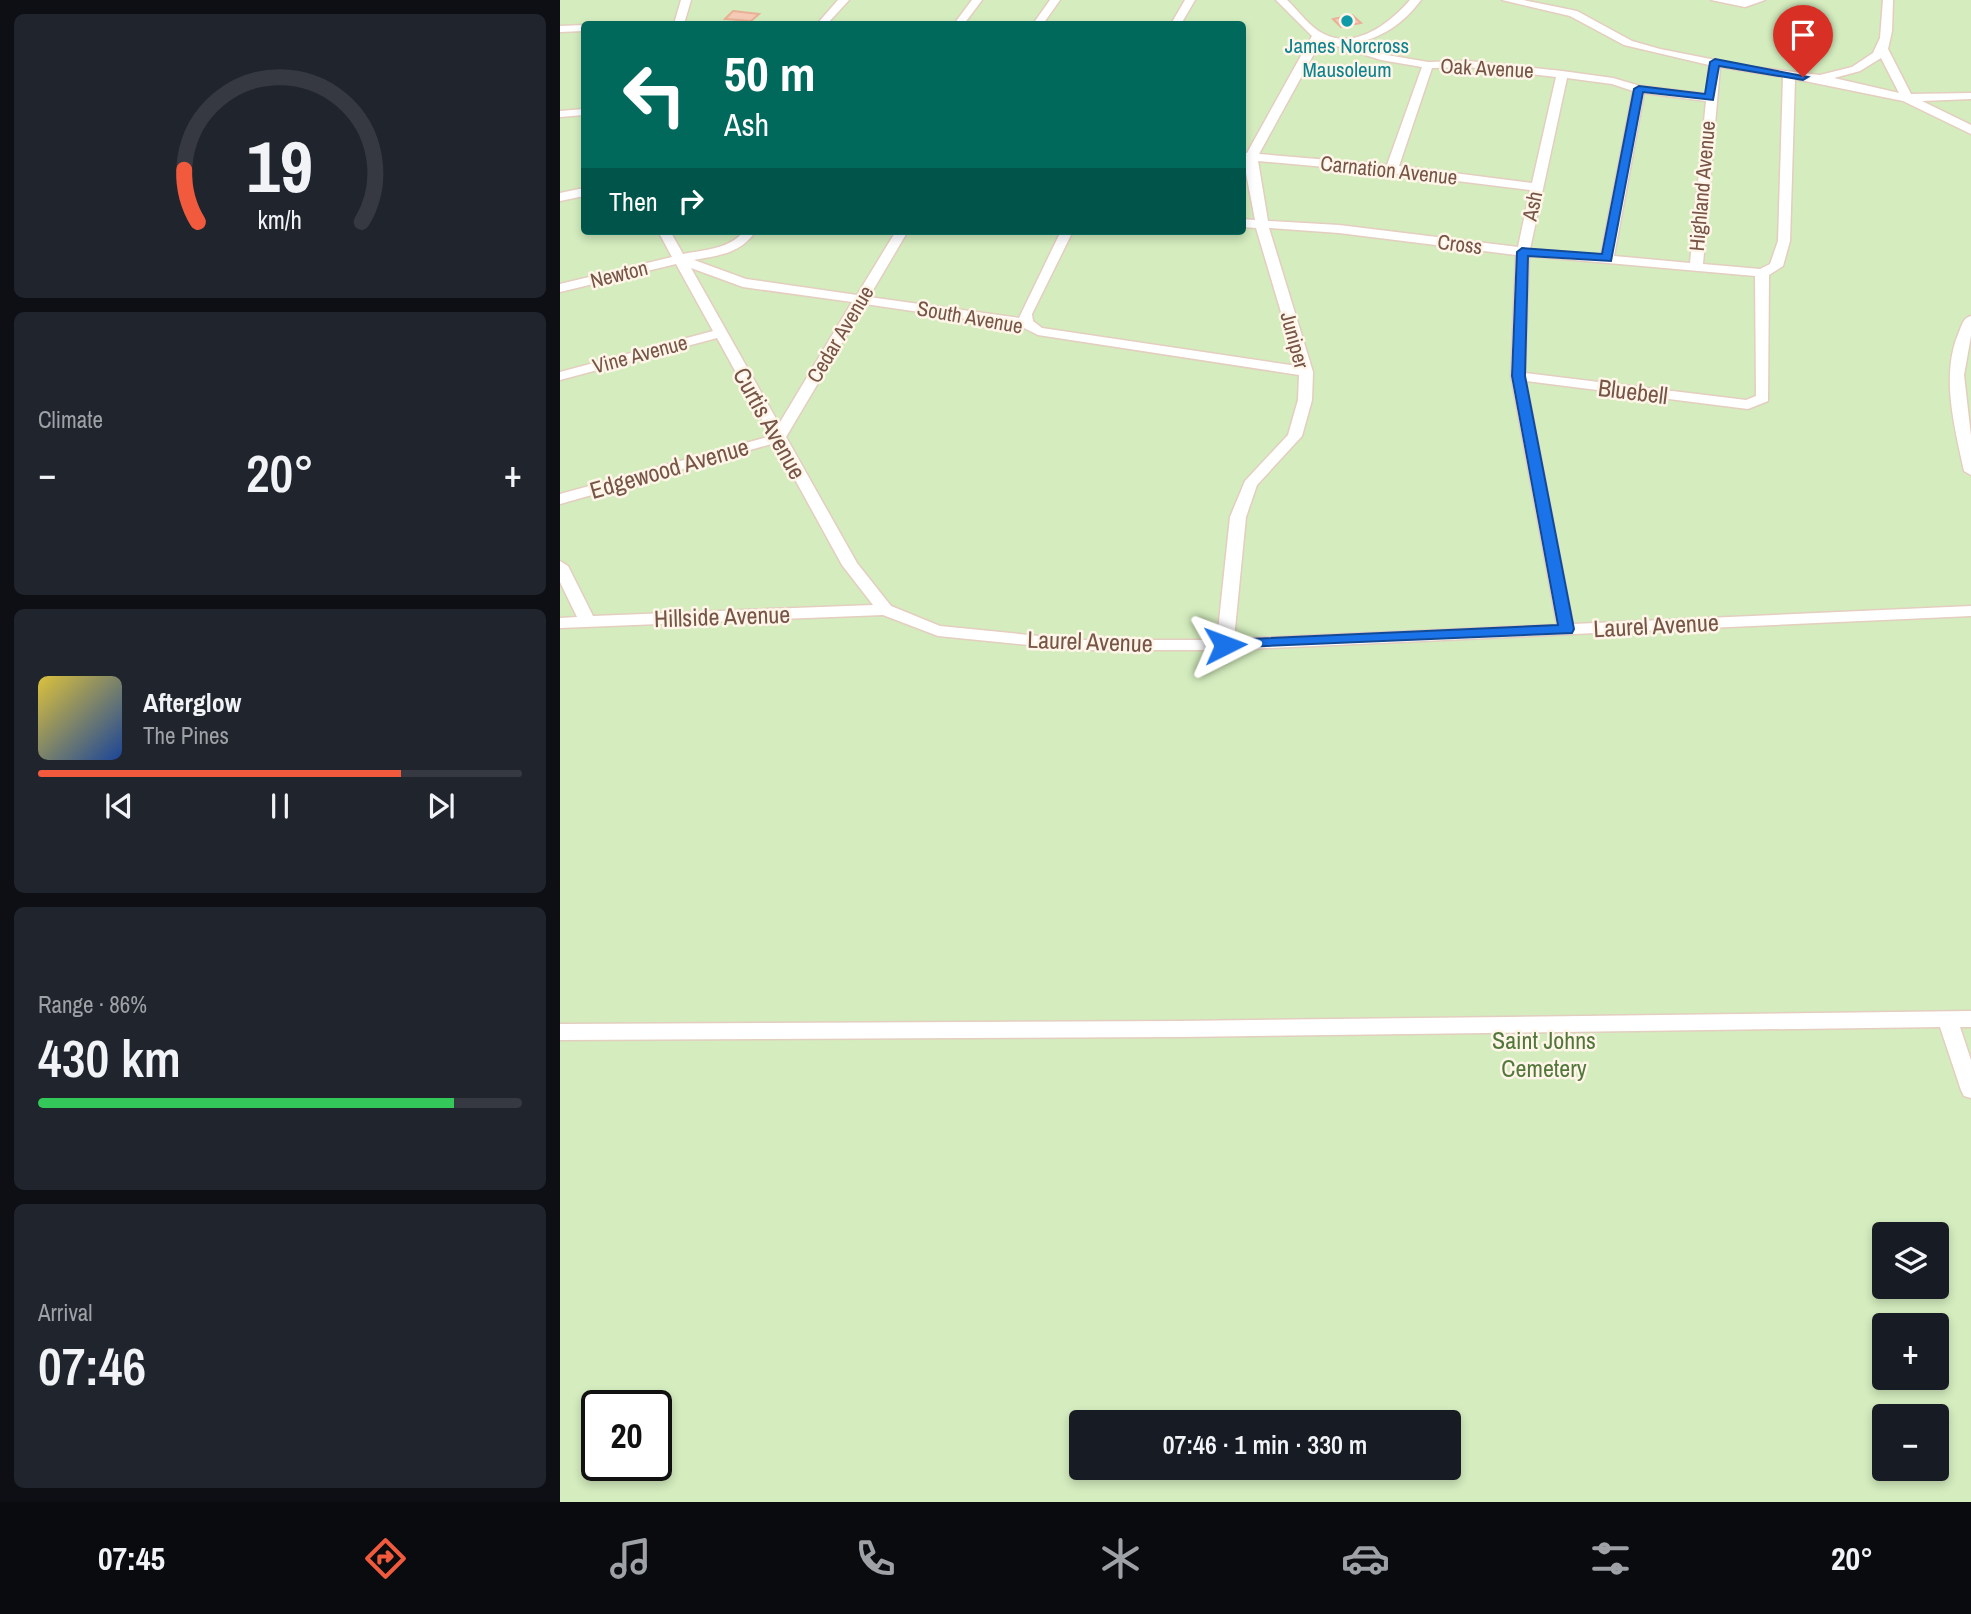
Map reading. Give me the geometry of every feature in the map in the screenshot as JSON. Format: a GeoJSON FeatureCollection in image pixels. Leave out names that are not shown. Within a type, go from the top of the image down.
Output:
{"type":"FeatureCollection","features":[{"type":"Feature","properties":{"kind":"lane"},"geometry":{"type":"LineString","coordinates":[[680,21],[686,0]]}},
{"type":"Feature","properties":{"kind":"lane"},"geometry":{"type":"LineString","coordinates":[[825,21],[844,0]]}},
{"type":"Feature","properties":{"kind":"lane"},"geometry":{"type":"LineString","coordinates":[[961,21],[977,0]]}},
{"type":"Feature","properties":{"kind":"lane"},"geometry":{"type":"LineString","coordinates":[[1040,21],[1055,0]]}},
{"type":"Feature","properties":{"kind":"lane"},"geometry":{"type":"LineString","coordinates":[[1178,21],[1190,0]]}},
{"type":"Feature","properties":{"kind":"lane","name":"Oak Avenue"},"geometry":{"type":"LineString","coordinates":[[1282,0],[1318,36],[1385,58],[1428,65],[1468,64],[1562,74],[1613,81],[1639,89],[1710,98]]}},
{"type":"Feature","properties":{"kind":"lane"},"geometry":{"type":"LineString","coordinates":[[1337,43],[1374,36],[1391,29],[1416,0]]}},
{"type":"Feature","properties":{"kind":"lane"},"geometry":{"type":"LineString","coordinates":[[1507,0],[1573,13],[1628,43],[1658,52],[1789,76],[1817,78],[1907,98],[1971,96]]}},
{"type":"Feature","properties":{"kind":"lane"},"geometry":{"type":"LineString","coordinates":[[1716,0],[1745,4],[1760,0]]}},
{"type":"Feature","properties":{"kind":"lane"},"geometry":{"type":"LineString","coordinates":[[1888,0],[1882,49],[1907,98],[1971,131]]}},
{"type":"Feature","properties":{"kind":"lane"},"geometry":{"type":"LineString","coordinates":[[560,29],[581,28]]}},
{"type":"Feature","properties":{"kind":"lane"},"geometry":{"type":"LineString","coordinates":[[1247,156],[1318,36]]}},
{"type":"Feature","properties":{"kind":"lane"},"geometry":{"type":"LineString","coordinates":[[1817,78],[1848,72],[1869,63],[1882,49]]}},
{"type":"Feature","properties":{"kind":"lane","name":"Highland Avenue"},"geometry":{"type":"LineString","coordinates":[[1696,267],[1715,62]]}},
{"type":"Feature","properties":{"kind":"lane"},"geometry":{"type":"LineString","coordinates":[[1392,169],[1428,65]]}},
{"type":"Feature","properties":{"kind":"lane","name":"Ash"},"geometry":{"type":"LineString","coordinates":[[1562,74],[1522,252],[1518,376],[1566,629]]}},
{"type":"Feature","properties":{"kind":"lane"},"geometry":{"type":"LineString","coordinates":[[1762,273],[1776,266],[1784,241],[1789,76]]}},
{"type":"Feature","properties":{"kind":"lane"},"geometry":{"type":"LineString","coordinates":[[1607,258],[1639,89]]}},
{"type":"Feature","properties":{"kind":"lane"},"geometry":{"type":"LineString","coordinates":[[560,114],[581,112]]}},
{"type":"Feature","properties":{"kind":"lane","name":"Carnation Avenue"},"geometry":{"type":"LineString","coordinates":[[1247,156],[1392,169],[1536,187]]}},
{"type":"Feature","properties":{"kind":"lane","name":"Juniper"},"geometry":{"type":"LineString","coordinates":[[1225,645],[1238,517],[1250,484],[1295,436],[1305,400],[1306,372],[1262,225],[1247,156]]}},
{"type":"Feature","properties":{"kind":"lane"},"geometry":{"type":"LineString","coordinates":[[560,197],[581,193]]}},
{"type":"Feature","properties":{"kind":"lane","name":"Cross"},"geometry":{"type":"LineString","coordinates":[[1246,223],[1339,229],[1522,252],[1762,273]]}},
{"type":"Feature","properties":{"kind":"lane","name":"Curtis Avenue"},"geometry":{"type":"LineString","coordinates":[[666,235],[849,565],[885,610]]}},
{"type":"Feature","properties":{"kind":"lane","name":"Newton"},"geometry":{"type":"LineString","coordinates":[[560,288],[721,251],[742,242],[747,235]]}},
{"type":"Feature","properties":{"kind":"lane","name":"Cedar Avenue"},"geometry":{"type":"LineString","coordinates":[[778,438],[900,235]]}},
{"type":"Feature","properties":{"kind":"lane"},"geometry":{"type":"LineString","coordinates":[[1026,323],[1025,314],[1065,235]]}},
{"type":"Feature","properties":{"kind":"lane","name":"South Avenue"},"geometry":{"type":"LineString","coordinates":[[679,259],[743,283],[1026,323],[1038,331],[1306,372]]}},
{"type":"Feature","properties":{"kind":"lane","name":"Bluebell"},"geometry":{"type":"LineString","coordinates":[[1518,376],[1748,405],[1763,398],[1762,273]]}},
{"type":"Feature","properties":{"kind":"lane"},"geometry":{"type":"LineString","coordinates":[[1971,320],[1964,333],[1956,376],[1971,471]]}},
{"type":"Feature","properties":{"kind":"lane","name":"Vine Avenue"},"geometry":{"type":"LineString","coordinates":[[560,376],[720,333]]}},
{"type":"Feature","properties":{"kind":"lane","name":"Edgewood Avenue"},"geometry":{"type":"LineString","coordinates":[[560,499],[778,438]]}},
{"type":"Feature","properties":{"kind":"lane"},"geometry":{"type":"LineString","coordinates":[[560,566],[587,621]]}},
{"type":"Feature","properties":{"kind":"lane","name":"Laurel Avenue"},"geometry":{"type":"LineString","coordinates":[[885,610],[938,631],[1079,645],[1225,645],[1971,611]]}},
{"type":"Feature","properties":{"kind":"lane","name":"Hillside Avenue"},"geometry":{"type":"LineString","coordinates":[[560,623],[885,610]]}},
{"type":"Feature","properties":{"kind":"lane"},"geometry":{"type":"LineString","coordinates":[[1947,1019],[1971,1090]]}},
{"type":"Feature","properties":{"kind":"lane"},"geometry":{"type":"LineString","coordinates":[[560,1032],[1181,1029],[1971,1019]]}},
{"type":"Feature","properties":{"kind":"green space","name":"Saint Johns Cemetery"},"geometry":{"type":"Polygon","coordinates":[[[560,0],[1971,0],[1971,1502],[560,1502],[560,0]]]}},
{"type":"Feature","properties":{"kind":"building"},"geometry":{"type":"Polygon","coordinates":[[[733,11],[759,14],[751,21],[725,19],[733,11]]]}},
{"type":"Feature","properties":{"kind":"building","name":"James Norcross Mausoleum"},"geometry":{"type":"Polygon","coordinates":[[[1352,15],[1361,23],[1341,27],[1333,19],[1352,15]]]}},
{"type":"Feature","properties":{"kind":"place","name":"James Norcross Mausoleum"},"geometry":{"type":"Point","coordinates":[1347,21]}},
{"type":"Feature","properties":{"kind":"route"},"geometry":{"type":"LineString","coordinates":[[1225,645],[1566,629],[1518,376],[1522,252],[1607,258],[1639,89],[1710,98],[1715,62],[1751,71],[1803,77]]}}]}
